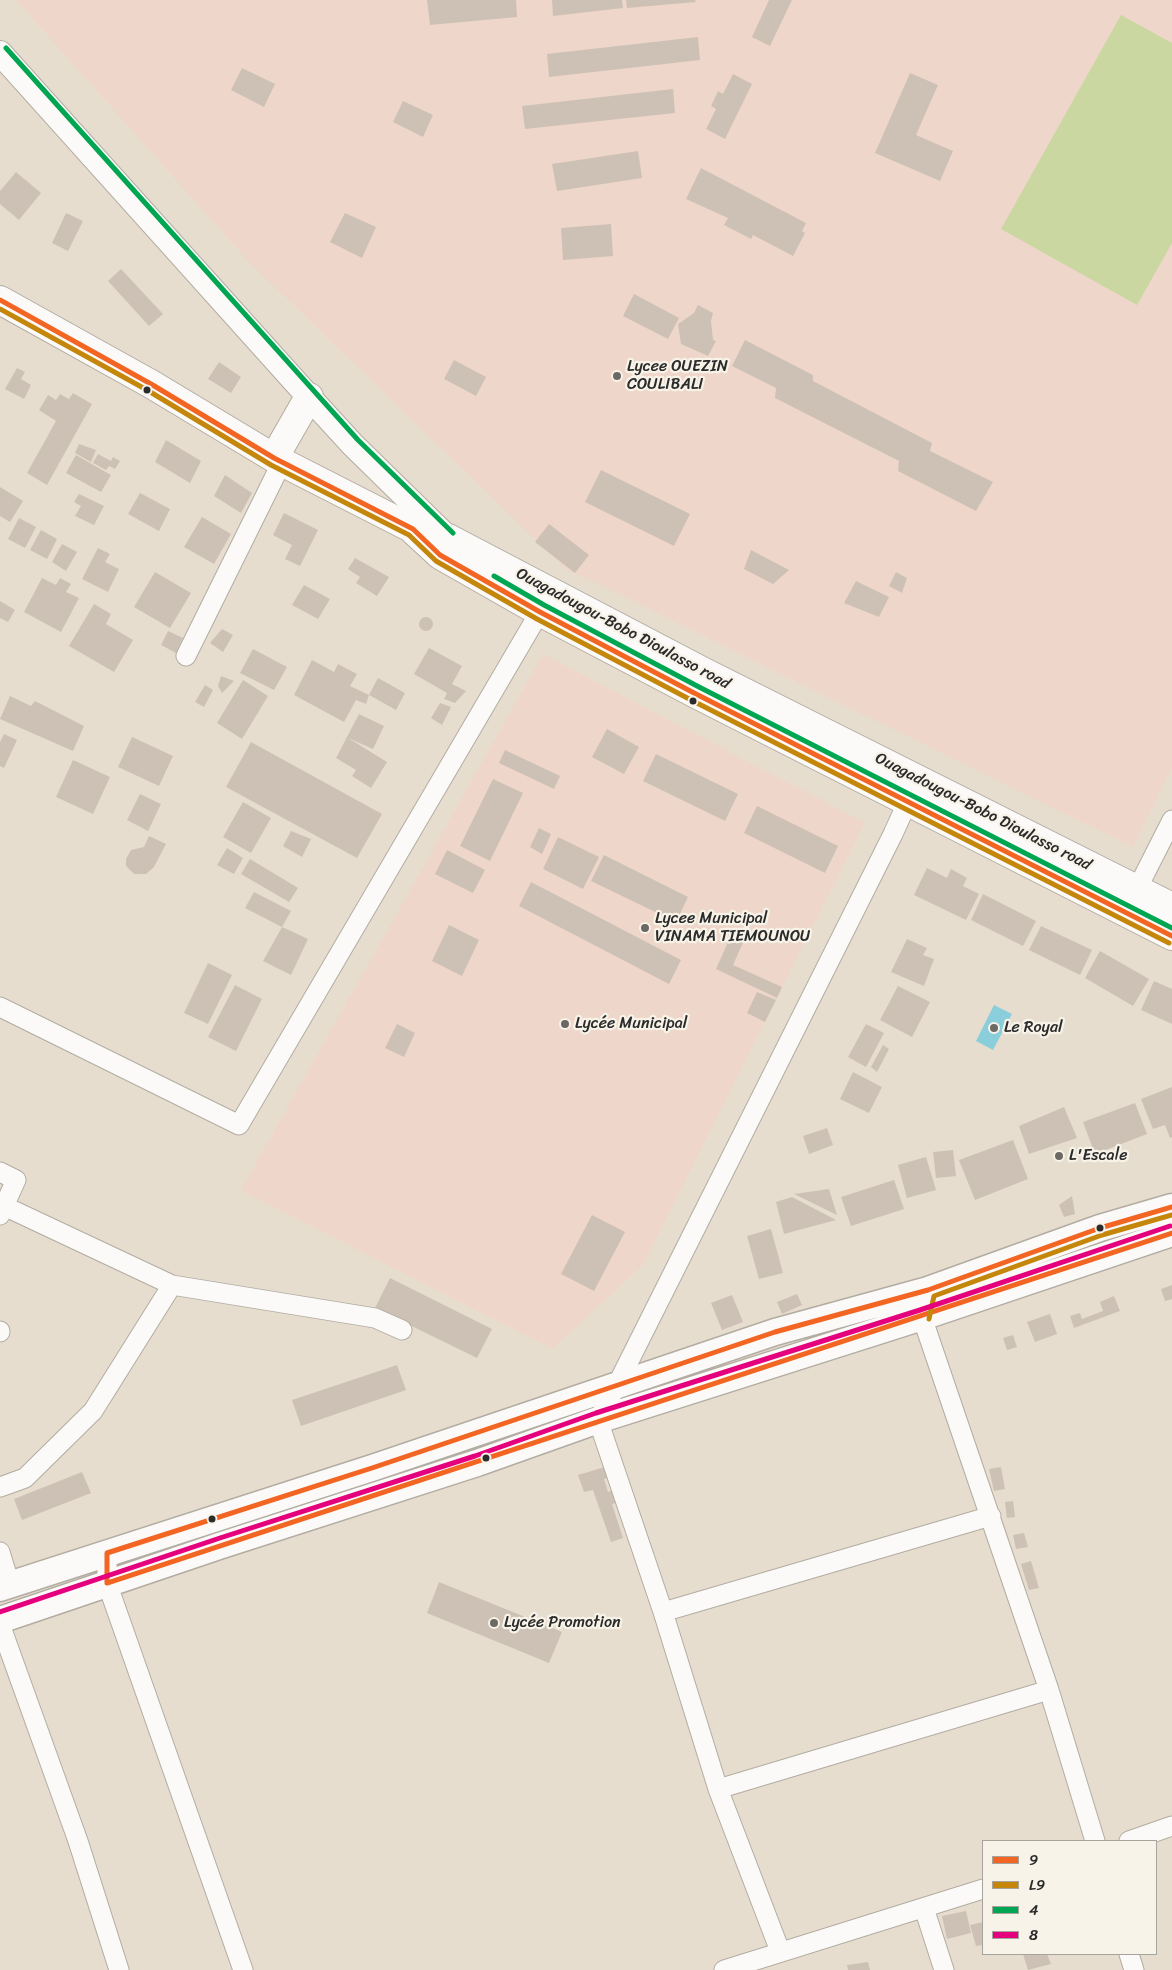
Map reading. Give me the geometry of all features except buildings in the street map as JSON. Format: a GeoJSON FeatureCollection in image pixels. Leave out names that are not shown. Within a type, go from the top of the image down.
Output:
{"type":"FeatureCollection","features":[{"type":"Feature","properties":{"kind":"highway"},"geometry":{"type":"LineString","coordinates":[[0,300],[151,384],[278,460],[413,529]]}},
{"type":"Feature","properties":{"kind":"highway"},"geometry":{"type":"LineString","coordinates":[[278,460],[309,397]]}},
{"type":"Feature","properties":{"kind":"highway","name":"Ouagadougou-Bobo Dioulasso road"},"geometry":{"type":"LineString","coordinates":[[413,529],[448,538],[546,602]]}},
{"type":"Feature","properties":{"kind":"highway","name":"Ouagadougou-Bobo Dioulasso road"},"geometry":{"type":"LineString","coordinates":[[413,529],[440,555],[702,671],[913,790],[1131,900],[1172,936]]}},
{"type":"Feature","properties":{"kind":"highway","name":"Ouagadougou-Bobo Dioulasso road"},"geometry":{"type":"LineString","coordinates":[[1131,900],[1172,907]]}},
{"type":"Feature","properties":{"kind":"main road"},"geometry":{"type":"LineString","coordinates":[[5,1586],[372,1468],[618,1383],[775,1332],[928,1290],[1100,1228],[1172,1207]]}},
{"type":"Feature","properties":{"kind":"main road"},"geometry":{"type":"LineString","coordinates":[[0,1620],[107,1583],[477,1463],[598,1420],[922,1317],[1172,1233]]}},
{"type":"Feature","properties":{"kind":"street"},"geometry":{"type":"LineString","coordinates":[[0,53],[353,445],[448,538]]}},
{"type":"Feature","properties":{"kind":"street"},"geometry":{"type":"LineString","coordinates":[[186,656],[278,460]]}},
{"type":"Feature","properties":{"kind":"street"},"geometry":{"type":"LineString","coordinates":[[0,1006],[239,1125],[546,602]]}},
{"type":"Feature","properties":{"kind":"street"},"geometry":{"type":"LineString","coordinates":[[780,1951],[718,1789],[663,1612],[598,1420],[913,790]]}},
{"type":"Feature","properties":{"kind":"street"},"geometry":{"type":"LineString","coordinates":[[1131,900],[1172,820]]}},
{"type":"Feature","properties":{"kind":"street"},"geometry":{"type":"LineString","coordinates":[[0,1172],[16,1180],[2,1210],[172,1285],[375,1318],[402,1330]]}},
{"type":"Feature","properties":{"kind":"street"},"geometry":{"type":"LineString","coordinates":[[0,1487],[25,1478],[93,1411],[172,1285]]}},
{"type":"Feature","properties":{"kind":"street"},"geometry":{"type":"LineString","coordinates":[[928,1290],[922,1317],[1049,1690],[1095,1840]]}},
{"type":"Feature","properties":{"kind":"street"},"geometry":{"type":"LineString","coordinates":[[663,1612],[991,1516]]}},
{"type":"Feature","properties":{"kind":"street"},"geometry":{"type":"LineString","coordinates":[[0,1552],[5,1586]]}},
{"type":"Feature","properties":{"kind":"street"},"geometry":{"type":"LineString","coordinates":[[107,1553],[107,1583],[243,1970]]}},
{"type":"Feature","properties":{"kind":"street"},"geometry":{"type":"LineString","coordinates":[[0,1624],[78,1841],[118,1970]]}},
{"type":"Feature","properties":{"kind":"street"},"geometry":{"type":"LineString","coordinates":[[718,1789],[1049,1690]]}},
{"type":"Feature","properties":{"kind":"street"},"geometry":{"type":"LineString","coordinates":[[1132,1840],[1172,1826]]}},
{"type":"Feature","properties":{"kind":"street"},"geometry":{"type":"LineString","coordinates":[[724,1970],[749,1966],[780,1951],[982,1889]]}},
{"type":"Feature","properties":{"kind":"street"},"geometry":{"type":"LineString","coordinates":[[924,1908],[944,1970]]}},
{"type":"Feature","properties":{"kind":"street"},"geometry":{"type":"LineString","coordinates":[[1129,1955],[1134,1970]]}},
{"type":"Feature","properties":{"kind":"shaded area"},"geometry":{"type":"Polygon","coordinates":[[[16,0],[1172,0],[1172,768],[1133,847],[575,573],[569,572],[249,262],[16,0]]]}},
{"type":"Feature","properties":{"kind":"shaded area"},"geometry":{"type":"Polygon","coordinates":[[[543,654],[865,823],[642,1266],[552,1349],[241,1190],[543,654]]]}},
{"type":"Feature","properties":{"kind":"green space"},"geometry":{"type":"Polygon","coordinates":[[[1121,15],[1172,43],[1172,243],[1137,305],[1001,229],[1121,15]]]}},
{"type":"Feature","properties":{"kind":"water","name":"Le Royal"},"geometry":{"type":"Polygon","coordinates":[[[994,1005],[1012,1014],[993,1050],[976,1041],[994,1005]]]}},
{"type":"Feature","properties":{"kind":"transit line","name":"4"},"geometry":{"type":"LineString","coordinates":[[6,48],[358,440],[453,533]]}},
{"type":"Feature","properties":{"kind":"transit line","name":"9"},"geometry":{"type":"LineString","coordinates":[[0,300],[151,384],[274,458],[413,529],[440,555],[540,612],[696,694],[1172,936]]}},
{"type":"Feature","properties":{"kind":"transit line","name":"L9"},"geometry":{"type":"LineString","coordinates":[[0,309],[147,390],[271,465],[409,535],[436,561],[537,619],[693,701],[1169,943]]}},
{"type":"Feature","properties":{"kind":"transit line","name":"4"},"geometry":{"type":"LineString","coordinates":[[494,576],[544,605],[699,687],[1172,928]]}},
{"type":"Feature","properties":{"kind":"transit line","name":"9"},"geometry":{"type":"LineString","coordinates":[[1172,1207],[1100,1228],[928,1290],[775,1332],[372,1468],[107,1553],[107,1583],[1172,1233]]}},
{"type":"Feature","properties":{"kind":"transit line","name":"L9"},"geometry":{"type":"LineString","coordinates":[[929,1319],[934,1296],[1102,1235],[1172,1215]]}},
{"type":"Feature","properties":{"kind":"transit line","name":"8"},"geometry":{"type":"LineString","coordinates":[[0,1612],[220,1538],[475,1456],[596,1413],[920,1310],[1170,1226]]}},
{"type":"Feature","properties":{"kind":"place","name":"Lycee OUEZIN COULIBALI"},"geometry":{"type":"Point","coordinates":[617,376]}},
{"type":"Feature","properties":{"kind":"place","name":"Lycee Municipal VINAMA TIEMOUNOU"},"geometry":{"type":"Point","coordinates":[645,928]}},
{"type":"Feature","properties":{"kind":"place","name":"Lycée Municipal"},"geometry":{"type":"Point","coordinates":[565,1024]}},
{"type":"Feature","properties":{"kind":"place","name":"Le Royal"},"geometry":{"type":"Point","coordinates":[994,1028]}},
{"type":"Feature","properties":{"kind":"place","name":"L'Escale"},"geometry":{"type":"Point","coordinates":[1059,1156]}},
{"type":"Feature","properties":{"kind":"place","name":"Lycée Promotion"},"geometry":{"type":"Point","coordinates":[494,1623]}}]}
